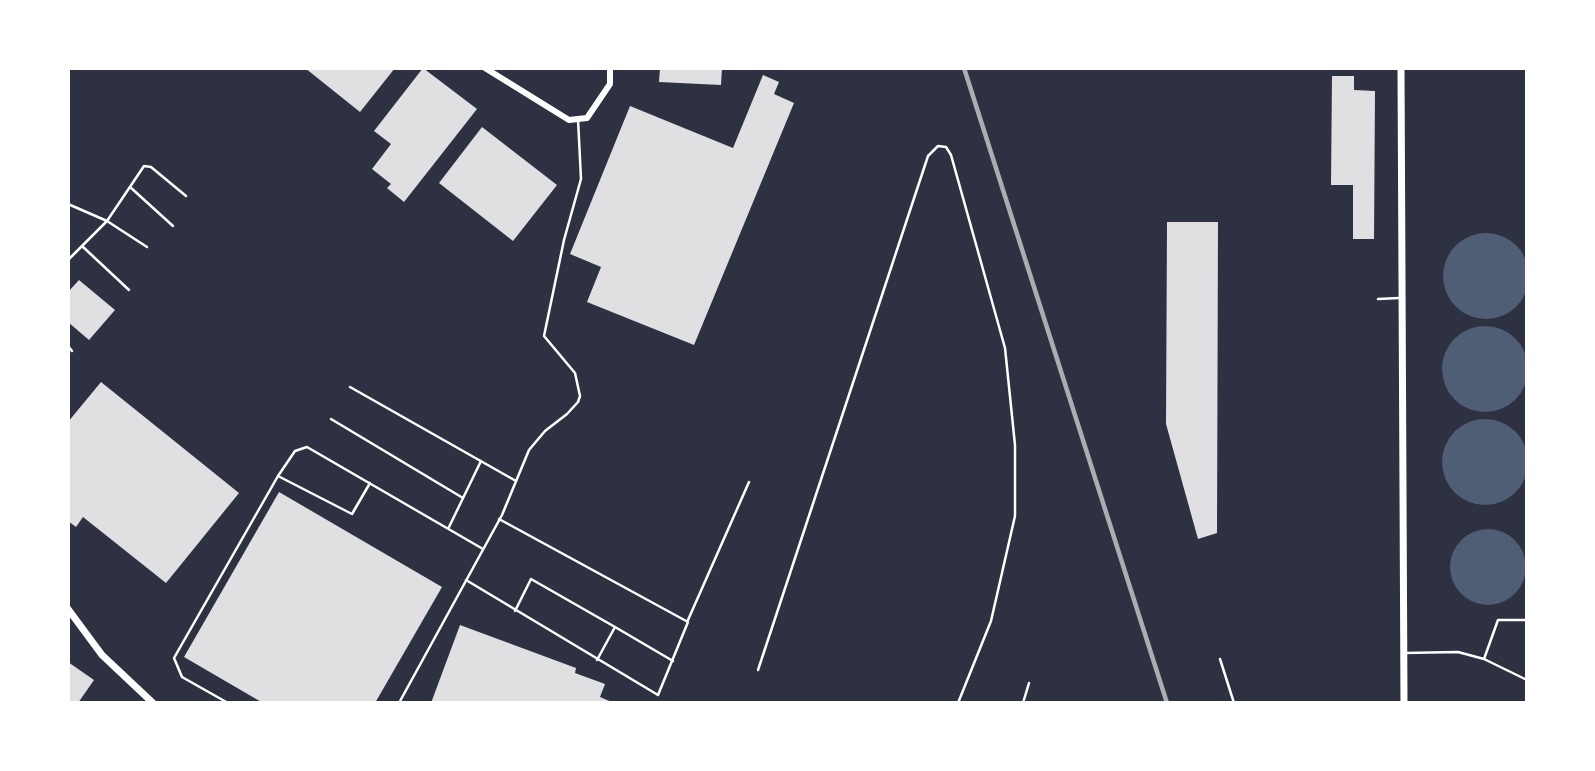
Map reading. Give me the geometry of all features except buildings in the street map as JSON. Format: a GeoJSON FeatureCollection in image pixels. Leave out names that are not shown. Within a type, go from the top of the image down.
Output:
{"type":"FeatureCollection","features":[{"type":"Feature","properties":{"kind":"street"},"geometry":{"type":"LineString","coordinates":[[485,68],[569,120],[587,118],[610,84],[610,68]]}},
{"type":"Feature","properties":{"kind":"street"},"geometry":{"type":"LineString","coordinates":[[1401,68],[1404,703]]}},
{"type":"Feature","properties":{"kind":"street"},"geometry":{"type":"LineString","coordinates":[[68,609],[102,655],[153,703]]}},
{"type":"Feature","properties":{"kind":"lane"},"geometry":{"type":"LineString","coordinates":[[399,703],[499,519],[528,450],[545,431],[567,414],[580,396],[575,373],[544,335],[564,240],[581,179],[578,119]]}},
{"type":"Feature","properties":{"kind":"lane"},"geometry":{"type":"LineString","coordinates":[[758,670],[928,156],[938,146],[946,147],[951,155],[1005,348],[1015,445],[1015,516],[991,621],[958,703]]}},
{"type":"Feature","properties":{"kind":"lane"},"geometry":{"type":"LineString","coordinates":[[68,260],[107,221],[144,166],[151,167],[186,195]]}},
{"type":"Feature","properties":{"kind":"lane"},"geometry":{"type":"LineString","coordinates":[[130,187],[173,226]]}},
{"type":"Feature","properties":{"kind":"lane"},"geometry":{"type":"LineString","coordinates":[[68,204],[107,221],[147,247]]}},
{"type":"Feature","properties":{"kind":"lane"},"geometry":{"type":"LineString","coordinates":[[82,246],[129,290]]}},
{"type":"Feature","properties":{"kind":"lane"},"geometry":{"type":"LineString","coordinates":[[1378,299],[1403,298]]}},
{"type":"Feature","properties":{"kind":"lane"},"geometry":{"type":"LineString","coordinates":[[68,346],[72,351]]}},
{"type":"Feature","properties":{"kind":"lane"},"geometry":{"type":"LineString","coordinates":[[349,387],[516,481]]}},
{"type":"Feature","properties":{"kind":"lane"},"geometry":{"type":"LineString","coordinates":[[331,419],[463,498]]}},
{"type":"Feature","properties":{"kind":"lane"},"geometry":{"type":"LineString","coordinates":[[228,703],[182,677],[174,658],[295,451],[307,447],[483,549]]}},
{"type":"Feature","properties":{"kind":"lane"},"geometry":{"type":"LineString","coordinates":[[448,529],[481,461]]}},
{"type":"Feature","properties":{"kind":"lane"},"geometry":{"type":"LineString","coordinates":[[278,476],[352,514],[370,483]]}},
{"type":"Feature","properties":{"kind":"lane"},"geometry":{"type":"LineString","coordinates":[[466,580],[658,695],[749,482]]}},
{"type":"Feature","properties":{"kind":"lane"},"geometry":{"type":"LineString","coordinates":[[499,519],[688,622]]}},
{"type":"Feature","properties":{"kind":"lane"},"geometry":{"type":"LineString","coordinates":[[515,611],[531,579],[673,661]]}},
{"type":"Feature","properties":{"kind":"lane"},"geometry":{"type":"LineString","coordinates":[[1484,659],[1497,620],[1527,620]]}},
{"type":"Feature","properties":{"kind":"lane"},"geometry":{"type":"LineString","coordinates":[[597,660],[615,627]]}},
{"type":"Feature","properties":{"kind":"lane"},"geometry":{"type":"LineString","coordinates":[[1404,653],[1458,652],[1484,659],[1527,680]]}},
{"type":"Feature","properties":{"kind":"lane"},"geometry":{"type":"LineString","coordinates":[[1220,659],[1234,703]]}},
{"type":"Feature","properties":{"kind":"lane"},"geometry":{"type":"LineString","coordinates":[[1023,703],[1029,682]]}},
{"type":"Feature","properties":{"kind":"water"},"geometry":{"type":"Polygon","coordinates":[[[1486,233],[1503,236],[1517,245],[1526,259],[1529,276],[1526,293],[1517,307],[1503,316],[1486,319],[1469,316],[1455,307],[1446,293],[1443,276],[1446,259],[1455,245],[1469,236],[1486,233]]]}},
{"type":"Feature","properties":{"kind":"water"},"geometry":{"type":"Polygon","coordinates":[[[1477,326],[1493,326],[1516,338],[1525,352],[1528,369],[1525,386],[1516,400],[1493,412],[1477,412],[1461,405],[1449,393],[1442,377],[1442,361],[1449,345],[1461,333],[1477,326]]]}},
{"type":"Feature","properties":{"kind":"water"},"geometry":{"type":"Polygon","coordinates":[[[1477,419],[1493,419],[1516,431],[1525,445],[1528,462],[1525,479],[1516,493],[1493,505],[1477,505],[1461,498],[1449,486],[1442,470],[1442,454],[1449,438],[1461,426],[1477,419]]]}},
{"type":"Feature","properties":{"kind":"water"},"geometry":{"type":"Polygon","coordinates":[[[1488,529],[1502,532],[1515,540],[1523,553],[1526,567],[1523,581],[1515,594],[1502,602],[1488,605],[1474,602],[1461,594],[1453,581],[1450,567],[1453,553],[1461,540],[1474,532],[1488,529]]]}},
{"type":"Feature","properties":{"kind":"railway"},"geometry":{"type":"LineString","coordinates":[[964,68],[1167,703]]}}]}
